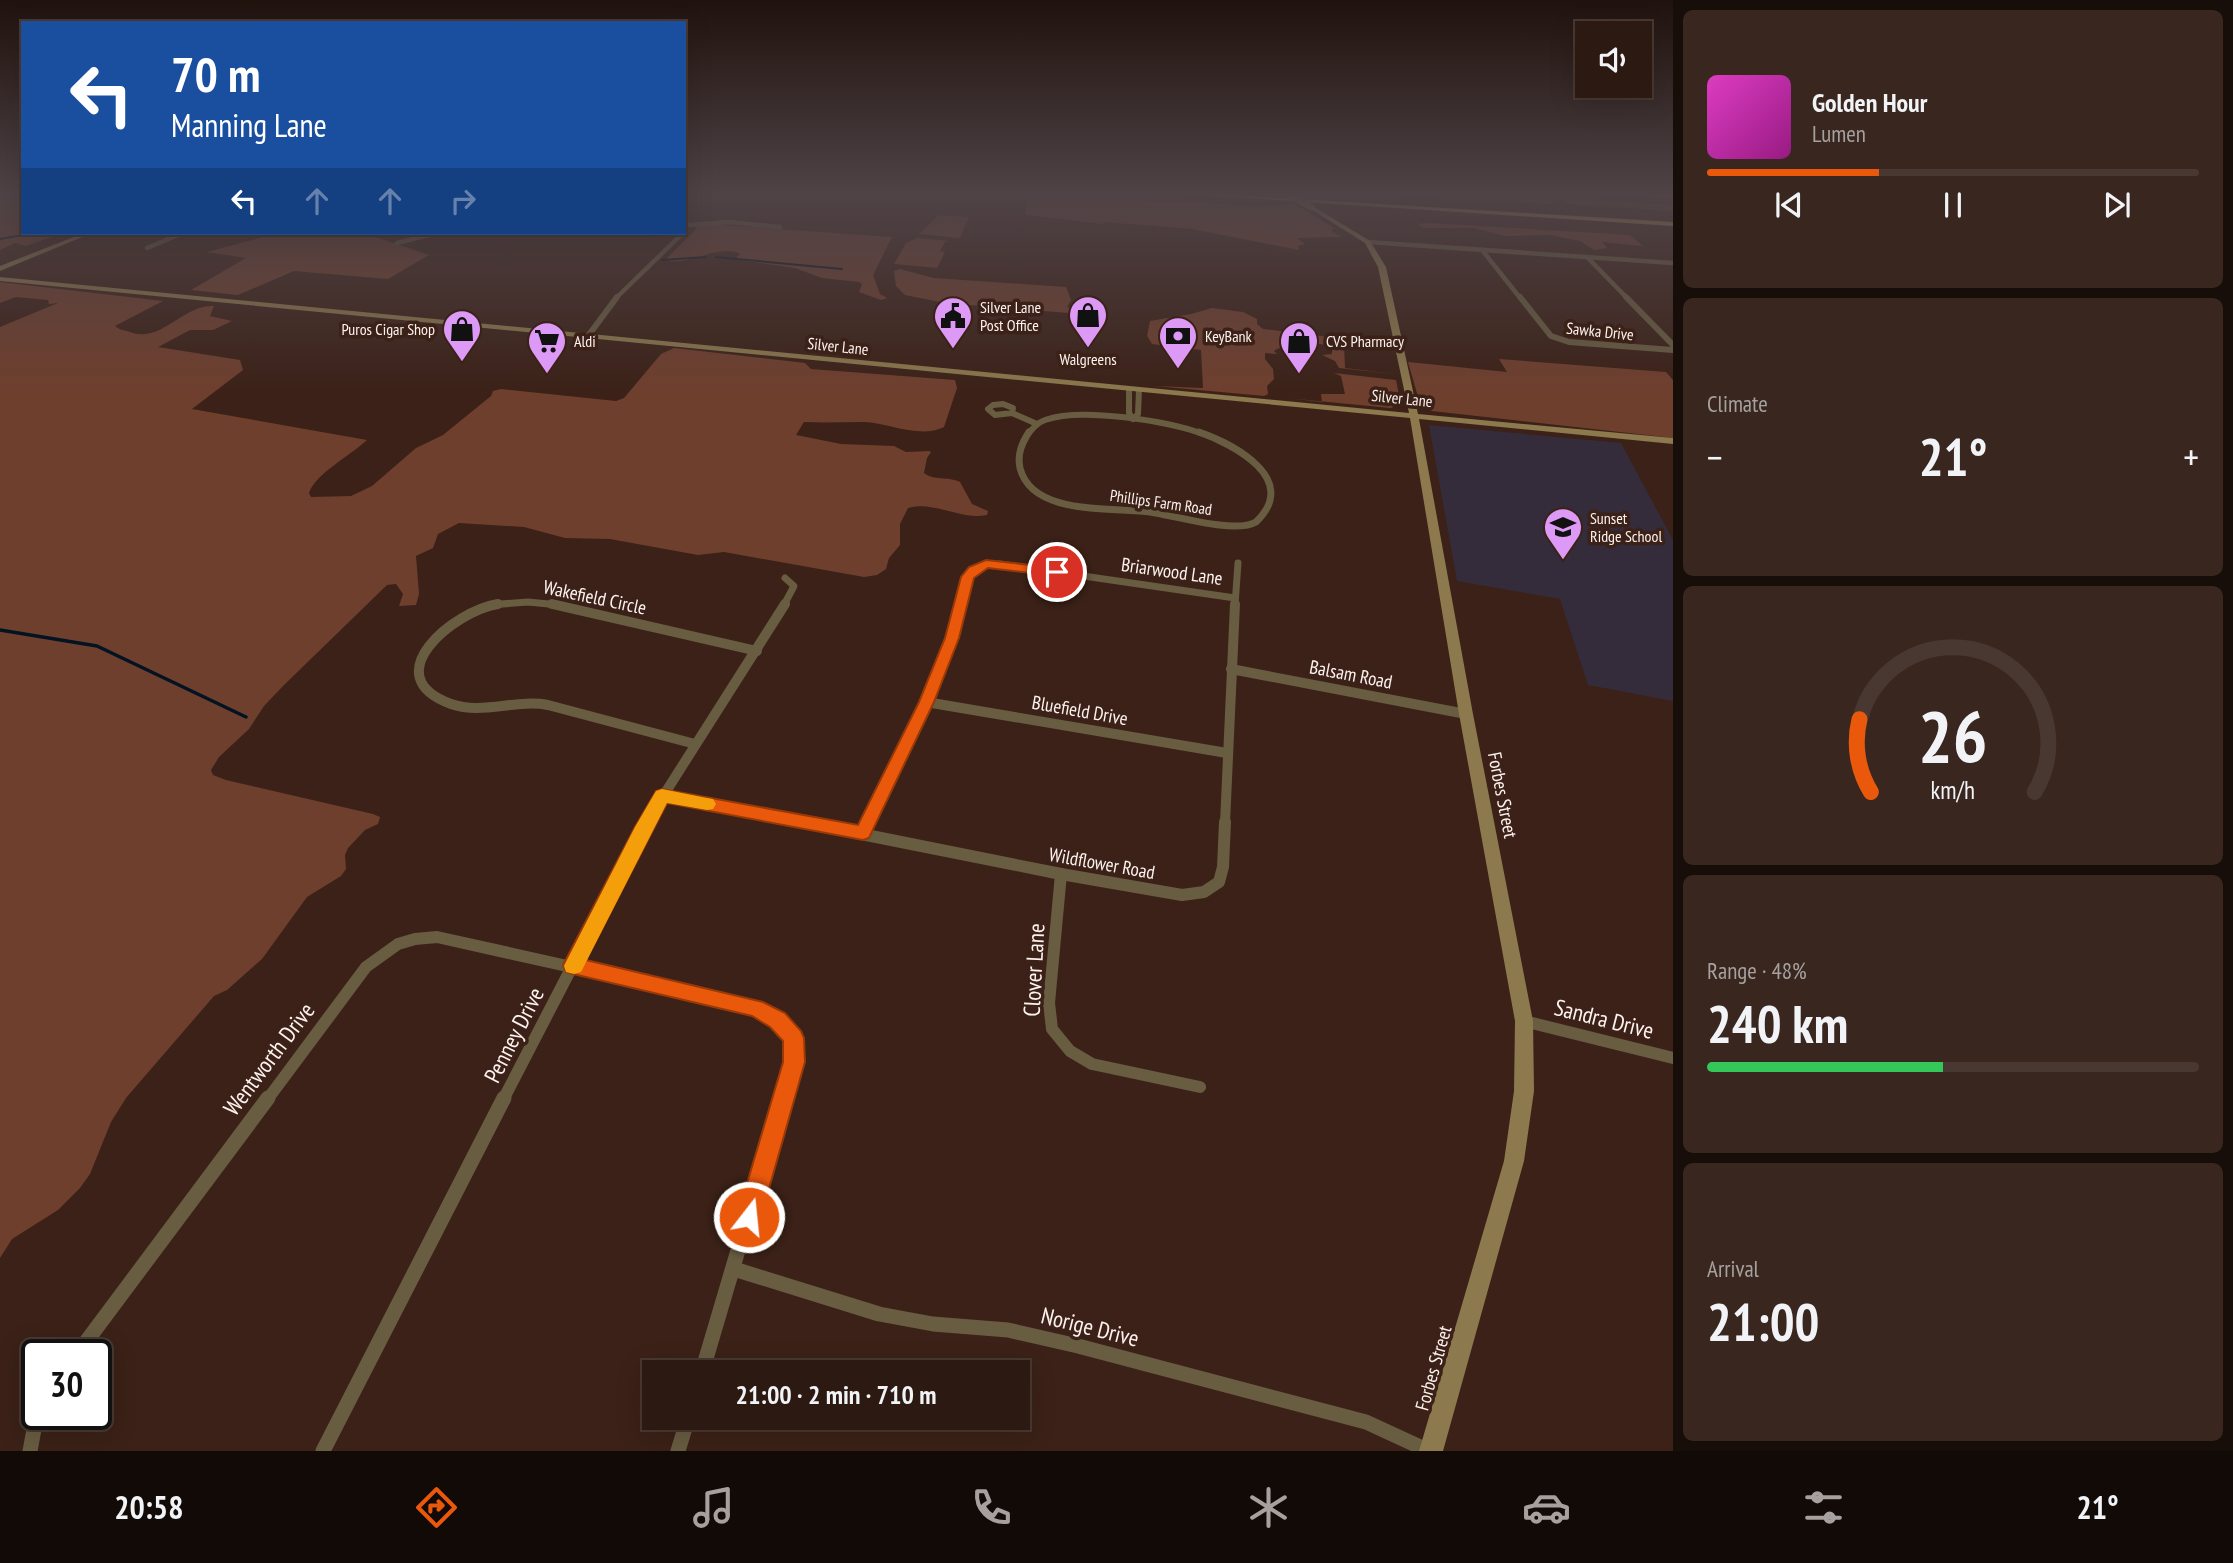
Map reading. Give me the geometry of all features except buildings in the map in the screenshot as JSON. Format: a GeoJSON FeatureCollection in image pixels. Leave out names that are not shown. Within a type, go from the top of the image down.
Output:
{"type":"FeatureCollection","features":[{"type":"Feature","properties":{"kind":"main road"},"geometry":{"type":"LineString","coordinates":[[0,269],[23,260]]}},
{"type":"Feature","properties":{"kind":"main road","name":"Forbes Street"},"geometry":{"type":"LineString","coordinates":[[1378,260],[1382,267],[1414,415],[1466,714],[1524,1021],[1524,1091],[1514,1161],[1430,1451]]}},
{"type":"Feature","properties":{"kind":"main road","name":"Silver Lane"},"geometry":{"type":"LineString","coordinates":[[0,279],[1673,442]]}},
{"type":"Feature","properties":{"kind":"street"},"geometry":{"type":"LineString","coordinates":[[588,336],[618,295],[655,260]]}},
{"type":"Feature","properties":{"kind":"street","name":"Sawka Drive"},"geometry":{"type":"LineString","coordinates":[[1490,260],[1551,337],[1569,342],[1673,350]]}},
{"type":"Feature","properties":{"kind":"street"},"geometry":{"type":"LineString","coordinates":[[1590,260],[1673,345]]}},
{"type":"Feature","properties":{"kind":"street"},"geometry":{"type":"LineString","coordinates":[[1626,260],[1673,263]]}},
{"type":"Feature","properties":{"kind":"street"},"geometry":{"type":"LineString","coordinates":[[1133,419],[1138,414],[1134,390]]}},
{"type":"Feature","properties":{"kind":"street"},"geometry":{"type":"LineString","coordinates":[[1012,413],[1037,424]]}},
{"type":"Feature","properties":{"kind":"street","name":"Phillips Farm Road"},"geometry":{"type":"LineString","coordinates":[[1087,415],[1133,419],[1187,429],[1230,444],[1247,455],[1266,475],[1273,496],[1257,524],[1235,527],[1159,514],[1070,505],[1042,496],[1030,488],[1021,475],[1021,448],[1037,424],[1087,415]]}},
{"type":"Feature","properties":{"kind":"street","name":"Wildflower Road"},"geometry":{"type":"LineString","coordinates":[[662,796],[863,833],[1062,874],[1182,895],[1204,892],[1219,882],[1223,867],[1238,563]]}},
{"type":"Feature","properties":{"kind":"street","name":"Briarwood Lane"},"geometry":{"type":"LineString","coordinates":[[863,833],[926,702],[952,638],[968,577],[974,570],[986,564],[1006,565],[1235,598]]}},
{"type":"Feature","properties":{"kind":"street","name":"Penney Drive"},"geometry":{"type":"LineString","coordinates":[[323,1451],[643,827],[792,593],[794,586],[785,578]]}},
{"type":"Feature","properties":{"kind":"street","name":"Wakefield Circle"},"geometry":{"type":"LineString","coordinates":[[695,744],[535,703],[493,708],[448,703],[428,691],[419,677],[419,662],[428,645],[441,630],[458,618],[489,605],[522,601],[559,605],[757,651]]}},
{"type":"Feature","properties":{"kind":"street","name":"Balsam Road"},"geometry":{"type":"LineString","coordinates":[[1231,669],[1466,714]]}},
{"type":"Feature","properties":{"kind":"street","name":"Bluefield Drive"},"geometry":{"type":"LineString","coordinates":[[926,702],[1227,753]]}},
{"type":"Feature","properties":{"kind":"street","name":"Clover Lane"},"geometry":{"type":"LineString","coordinates":[[1062,874],[1049,1003],[1052,1030],[1070,1051],[1092,1064],[1200,1087]]}},
{"type":"Feature","properties":{"kind":"street","name":"Wentworth Drive"},"geometry":{"type":"LineString","coordinates":[[88,1339],[366,967],[386,949],[413,937],[437,937],[573,965],[756,1008],[777,1020],[794,1038],[794,1062],[734,1269]]}},
{"type":"Feature","properties":{"kind":"street","name":"Sandra Drive"},"geometry":{"type":"LineString","coordinates":[[1524,1021],[1673,1058]]}},
{"type":"Feature","properties":{"kind":"street"},"geometry":{"type":"LineString","coordinates":[[706,1360],[734,1269]]}},
{"type":"Feature","properties":{"kind":"street","name":"Norige Drive"},"geometry":{"type":"LineString","coordinates":[[734,1269],[879,1314],[933,1324],[1008,1330],[1130,1360],[1366,1422],[1430,1451]]}},
{"type":"Feature","properties":{"kind":"street"},"geometry":{"type":"LineString","coordinates":[[30,1451],[34,1430]]}},
{"type":"Feature","properties":{"kind":"street"},"geometry":{"type":"LineString","coordinates":[[678,1451],[684,1430]]}},
{"type":"Feature","properties":{"kind":"shaded area"},"geometry":{"type":"Polygon","coordinates":[[[243,260],[421,260],[388,279],[294,271],[238,295],[191,290],[243,260]]]}},
{"type":"Feature","properties":{"kind":"shaded area"},"geometry":{"type":"Polygon","coordinates":[[[740,260],[881,260],[873,275],[880,294],[887,298],[881,300],[859,292],[862,284],[859,282],[822,278],[795,268],[740,260]]]}},
{"type":"Feature","properties":{"kind":"shaded area"},"geometry":{"type":"Polygon","coordinates":[[[896,260],[941,260],[937,268],[894,264],[896,260]]]}},
{"type":"Feature","properties":{"kind":"shaded area"},"geometry":{"type":"Polygon","coordinates":[[[900,269],[934,278],[1066,287],[1071,300],[1067,307],[1094,315],[945,303],[905,295],[896,286],[894,271],[900,269]]]}},
{"type":"Feature","properties":{"kind":"shaded area"},"geometry":{"type":"Polygon","coordinates":[[[0,282],[163,301],[115,326],[141,334],[162,329],[192,311],[214,306],[210,316],[232,321],[213,330],[190,330],[158,347],[240,360],[243,370],[192,409],[367,440],[318,479],[309,493],[311,497],[351,496],[372,486],[416,448],[443,435],[491,396],[493,391],[501,389],[616,401],[624,398],[661,354],[674,348],[805,363],[811,369],[955,380],[957,388],[944,427],[915,431],[864,422],[804,422],[796,435],[841,444],[894,446],[906,452],[929,451],[931,452],[924,473],[960,482],[972,504],[988,511],[987,515],[977,516],[927,507],[908,508],[900,524],[900,545],[889,558],[886,569],[877,575],[864,577],[724,552],[698,555],[610,539],[565,538],[524,527],[459,523],[438,534],[433,548],[416,556],[419,594],[416,605],[399,606],[403,594],[396,584],[387,585],[283,686],[264,706],[249,729],[219,757],[211,770],[213,775],[226,780],[373,814],[380,817],[378,824],[365,830],[348,848],[345,855],[346,869],[341,876],[307,897],[262,959],[227,990],[214,996],[126,1098],[111,1122],[90,1174],[80,1188],[58,1210],[12,1239],[0,1258],[0,327],[58,303],[49,304],[48,300],[16,297],[0,303],[0,282]]]}},
{"type":"Feature","properties":{"kind":"shaded area"},"geometry":{"type":"Polygon","coordinates":[[[1212,308],[1243,312],[1257,319],[1257,324],[1263,329],[1329,337],[1335,343],[1344,344],[1345,368],[1395,374],[1339,368],[1335,361],[1322,355],[1332,354],[1332,348],[1319,344],[1302,344],[1279,348],[1274,351],[1277,354],[1265,353],[1265,359],[1273,369],[1274,379],[1267,386],[1268,394],[1264,396],[1155,386],[1203,388],[1201,350],[1152,344],[1147,336],[1150,321],[1212,308]]]}},
{"type":"Feature","properties":{"kind":"shaded area"},"geometry":{"type":"Polygon","coordinates":[[[1499,359],[1666,372],[1673,380],[1673,438],[1432,411],[1420,404],[1408,362],[1507,372],[1499,359]]]}},
{"type":"Feature","properties":{"kind":"shaded area"},"geometry":{"type":"Polygon","coordinates":[[[1334,373],[1396,380],[1401,405],[1390,408],[1322,401],[1321,394],[1345,394],[1341,376],[1334,373]]]}},
{"type":"Feature","properties":{"kind":"shaded area","name":"Sunset Ridge School"},"geometry":{"type":"Polygon","coordinates":[[[1429,425],[1621,443],[1673,540],[1673,701],[1588,685],[1560,599],[1457,581],[1429,425]]]}},
{"type":"Feature","properties":{"kind":"waterway"},"geometry":{"type":"LineString","coordinates":[[662,260],[666,260]]}},
{"type":"Feature","properties":{"kind":"waterway"},"geometry":{"type":"LineString","coordinates":[[744,260],[842,269]]}},
{"type":"Feature","properties":{"kind":"waterway"},"geometry":{"type":"LineString","coordinates":[[0,630],[97,646],[246,717]]}},
{"type":"Feature","properties":{"kind":"slow traffic"},"geometry":{"type":"LineString","coordinates":[[574,966],[643,827],[662,796],[707,804]]}},
{"type":"Feature","properties":{"kind":"place","name":"Walgreens"},"geometry":{"type":"Point","coordinates":[1088,349]}},
{"type":"Feature","properties":{"kind":"place","name":"Silver Lane Post Office"},"geometry":{"type":"Point","coordinates":[953,350]}},
{"type":"Feature","properties":{"kind":"place","name":"Puros Cigar Shop"},"geometry":{"type":"Point","coordinates":[462,363]}},
{"type":"Feature","properties":{"kind":"place","name":"KeyBank"},"geometry":{"type":"Point","coordinates":[1178,370]}},
{"type":"Feature","properties":{"kind":"place","name":"Aldi"},"geometry":{"type":"Point","coordinates":[547,375]}},
{"type":"Feature","properties":{"kind":"place","name":"CVS Pharmacy"},"geometry":{"type":"Point","coordinates":[1299,375]}},
{"type":"Feature","properties":{"kind":"place","name":"Sunset Ridge School"},"geometry":{"type":"Point","coordinates":[1563,561]}},
{"type":"Feature","properties":{"kind":"route"},"geometry":{"type":"LineString","coordinates":[[749,1217],[794,1062],[794,1038],[777,1020],[756,1008],[573,965],[643,827],[662,796],[863,833],[926,702],[952,638],[968,577],[974,570],[986,564],[1057,572]]}}]}
